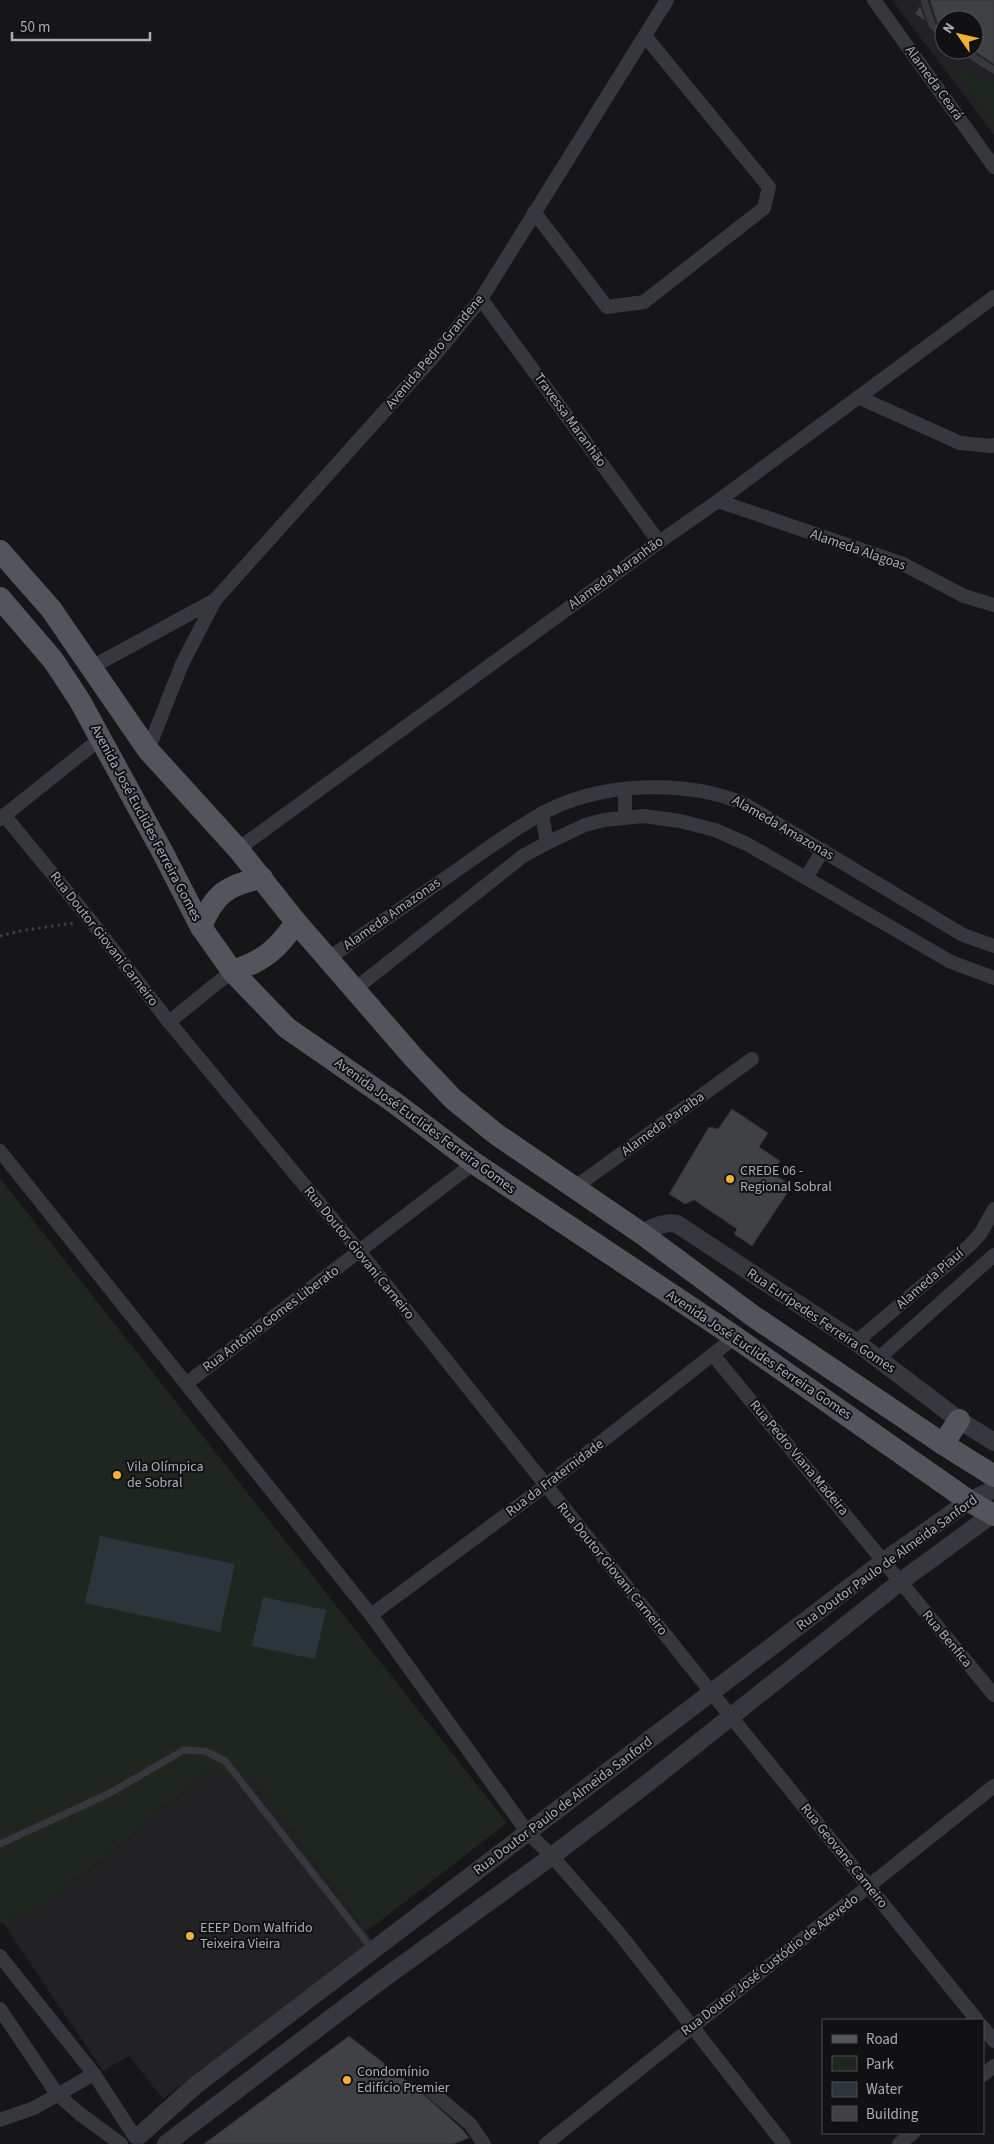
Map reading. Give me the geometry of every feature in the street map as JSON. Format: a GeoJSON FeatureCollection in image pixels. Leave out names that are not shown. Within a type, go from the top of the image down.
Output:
{"type":"FeatureCollection","features":[{"type":"Feature","properties":{"kind":"main road","name":"Avenida José Euclides Ferreira Gomes"},"geometry":{"type":"LineString","coordinates":[[0,552],[51,609],[148,750],[238,849],[296,922],[414,1058],[453,1098],[496,1134],[640,1233],[753,1316],[942,1444],[994,1476]]}},
{"type":"Feature","properties":{"kind":"main road","name":"Avenida José Euclides Ferreira Gomes"},"geometry":{"type":"LineString","coordinates":[[0,598],[53,660],[80,701],[201,927],[232,971],[287,1028],[395,1102],[474,1163],[735,1337],[969,1501],[993,1514]]}},
{"type":"Feature","properties":{"kind":"main road"},"geometry":{"type":"LineString","coordinates":[[201,927],[209,907],[220,893],[248,881],[262,878]]}},
{"type":"Feature","properties":{"kind":"main road"},"geometry":{"type":"LineString","coordinates":[[232,971],[248,966],[272,953],[296,922]]}},
{"type":"Feature","properties":{"kind":"main road"},"geometry":{"type":"LineString","coordinates":[[942,1444],[959,1420]]}},
{"type":"Feature","properties":{"kind":"street","name":"Avenida Pedro Grandene"},"geometry":{"type":"LineString","coordinates":[[148,750],[182,664],[215,600],[434,355],[481,299],[667,0]]}},
{"type":"Feature","properties":{"kind":"street","name":"Alameda Ceará"},"geometry":{"type":"LineString","coordinates":[[874,0],[994,166]]}},
{"type":"Feature","properties":{"kind":"street"},"geometry":{"type":"LineString","coordinates":[[534,212],[607,307],[644,302],[764,208],[769,187],[645,36]]}},
{"type":"Feature","properties":{"kind":"street","name":"Alameda Maranhão"},"geometry":{"type":"LineString","coordinates":[[238,849],[718,501],[994,297]]}},
{"type":"Feature","properties":{"kind":"street","name":"Travessa Maranhão"},"geometry":{"type":"LineString","coordinates":[[481,299],[659,542]]}},
{"type":"Feature","properties":{"kind":"street"},"geometry":{"type":"LineString","coordinates":[[858,397],[960,442],[994,445]]}},
{"type":"Feature","properties":{"kind":"street","name":"Alameda Alagoas"},"geometry":{"type":"LineString","coordinates":[[718,501],[788,527],[903,564],[964,596],[994,605]]}},
{"type":"Feature","properties":{"kind":"street","name":"Avenida Pedro Grandene"},"geometry":{"type":"LineString","coordinates":[[90,668],[215,600]]}},
{"type":"Feature","properties":{"kind":"street"},"geometry":{"type":"LineString","coordinates":[[2,817],[100,739]]}},
{"type":"Feature","properties":{"kind":"street","name":"Alameda Amazonas"},"geometry":{"type":"LineString","coordinates":[[328,958],[542,813],[580,799],[625,790],[654,787],[682,788],[723,795],[759,811],[964,935],[994,946]]}},
{"type":"Feature","properties":{"kind":"street"},"geometry":{"type":"LineString","coordinates":[[625,790],[625,818]]}},
{"type":"Feature","properties":{"kind":"street"},"geometry":{"type":"LineString","coordinates":[[542,813],[547,843]]}},
{"type":"Feature","properties":{"kind":"street"},"geometry":{"type":"LineString","coordinates":[[356,989],[524,856],[585,825],[643,816],[680,821],[715,830],[747,844],[952,962],[994,978]]}},
{"type":"Feature","properties":{"kind":"street","name":"Rua Doutor Giovani Carneiro"},"geometry":{"type":"LineString","coordinates":[[2,817],[91,921],[169,1022],[359,1251],[711,1692]]}},
{"type":"Feature","properties":{"kind":"street"},"geometry":{"type":"LineString","coordinates":[[806,878],[823,850]]}},
{"type":"Feature","properties":{"kind":"street"},"geometry":{"type":"LineString","coordinates":[[169,1022],[232,971]]}},
{"type":"Feature","properties":{"kind":"street","name":"Alameda Paraíba"},"geometry":{"type":"LineString","coordinates":[[574,1188],[752,1060]]}},
{"type":"Feature","properties":{"kind":"street"},"geometry":{"type":"LineString","coordinates":[[0,1151],[371,1615],[528,1832],[552,1856],[619,1933],[784,2144]]}},
{"type":"Feature","properties":{"kind":"street","name":"Rua Antônio Gomes Liberato"},"geometry":{"type":"LineString","coordinates":[[187,1383],[474,1163]]}},
{"type":"Feature","properties":{"kind":"street","name":"Alameda Piauí"},"geometry":{"type":"LineString","coordinates":[[856,1342],[969,1246],[981,1232],[994,1208]]}},
{"type":"Feature","properties":{"kind":"street","name":"Rua Eurípedes Ferreira Gomes"},"geometry":{"type":"LineString","coordinates":[[640,1233],[663,1223],[677,1224],[856,1342],[959,1420],[994,1442]]}},
{"type":"Feature","properties":{"kind":"street","name":"Alameda Piauí"},"geometry":{"type":"LineString","coordinates":[[878,1359],[994,1255]]}},
{"type":"Feature","properties":{"kind":"street","name":"Rua da Fraternidade"},"geometry":{"type":"LineString","coordinates":[[371,1615],[545,1486],[735,1337]]}},
{"type":"Feature","properties":{"kind":"street","name":"Rua Pedro Viana Madeira"},"geometry":{"type":"LineString","coordinates":[[713,1355],[900,1582]]}},
{"type":"Feature","properties":{"kind":"street","name":"Rua Doutor Paulo de Almeida Sanford"},"geometry":{"type":"LineString","coordinates":[[132,2140],[196,2086],[884,1561],[969,1501],[994,1489]]}},
{"type":"Feature","properties":{"kind":"street","name":"Rua Doutor Paulo de Almeida Sanford"},"geometry":{"type":"LineString","coordinates":[[166,2144],[372,1987],[552,1856],[731,1717],[900,1582],[993,1514]]}},
{"type":"Feature","properties":{"kind":"street","name":"Rua Benfica"},"geometry":{"type":"LineString","coordinates":[[900,1582],[994,1695]]}},
{"type":"Feature","properties":{"kind":"street","name":"Rua Geovane Carneiro"},"geometry":{"type":"LineString","coordinates":[[711,1692],[976,2019]]}},
{"type":"Feature","properties":{"kind":"street","name":"Rua Doutor José Custódio de Azevedo"},"geometry":{"type":"LineString","coordinates":[[546,2144],[994,1786]]}},
{"type":"Feature","properties":{"kind":"street"},"geometry":{"type":"LineString","coordinates":[[0,1956],[94,2074],[132,2140]]}},
{"type":"Feature","properties":{"kind":"street"},"geometry":{"type":"LineString","coordinates":[[0,2009],[58,2094],[80,2114],[132,2140],[153,2137],[158,2144]]}},
{"type":"Feature","properties":{"kind":"street"},"geometry":{"type":"LineString","coordinates":[[984,2028],[994,2041]]}},
{"type":"Feature","properties":{"kind":"street"},"geometry":{"type":"LineString","coordinates":[[984,2074],[994,2066]]}},
{"type":"Feature","properties":{"kind":"street"},"geometry":{"type":"LineString","coordinates":[[0,2120],[34,2108],[94,2074]]}},
{"type":"Feature","properties":{"kind":"street"},"geometry":{"type":"LineString","coordinates":[[430,2090],[470,2124],[484,2144]]}},
{"type":"Feature","properties":{"kind":"street"},"geometry":{"type":"LineString","coordinates":[[899,2144],[912,2134]]}},
{"type":"Feature","properties":{"kind":"lane"},"geometry":{"type":"LineString","coordinates":[[924,0],[934,27]]}},
{"type":"Feature","properties":{"kind":"lane"},"geometry":{"type":"LineString","coordinates":[[978,60],[994,70]]}},
{"type":"Feature","properties":{"kind":"lane"},"geometry":{"type":"LineString","coordinates":[[0,1844],[110,1793],[184,1750],[204,1751],[225,1761],[373,1951]]}},
{"type":"Feature","properties":{"kind":"path"},"geometry":{"type":"LineString","coordinates":[[0,936],[20,931],[91,921]]}},
{"type":"Feature","properties":{"kind":"shaded area"},"geometry":{"type":"Polygon","coordinates":[[[892,0],[994,0],[994,135],[937,60],[984,60],[984,10],[934,10],[934,56],[892,0]]]}},
{"type":"Feature","properties":{"kind":"shaded area","name":"EEEP Dom Walfrido Teixeira Vieira"},"geometry":{"type":"Polygon","coordinates":[[[208,1772],[254,1781],[372,1940],[163,2099],[129,2056],[103,2071],[3,1923],[44,1906],[208,1772]]]}},
{"type":"Feature","properties":{"kind":"green space"},"geometry":{"type":"Polygon","coordinates":[[[951,66],[994,83],[994,123],[951,66]]]}},
{"type":"Feature","properties":{"kind":"green space","name":"Vila Olímpica de Sobral"},"geometry":{"type":"Polygon","coordinates":[[[0,1178],[507,1823],[366,1932],[254,1781],[208,1772],[44,1906],[0,1923],[0,1178]]]}},
{"type":"Feature","properties":{"kind":"water"},"geometry":{"type":"Polygon","coordinates":[[[100,1536],[235,1564],[220,1632],[85,1603],[100,1536]]]}},
{"type":"Feature","properties":{"kind":"water"},"geometry":{"type":"Polygon","coordinates":[[[263,1597],[326,1610],[315,1659],[252,1646],[263,1597]]]}},
{"type":"Feature","properties":{"kind":"building"},"geometry":{"type":"Polygon","coordinates":[[[930,0],[994,0],[994,64],[984,58],[984,10],[934,10],[934,13],[930,0]]]}},
{"type":"Feature","properties":{"kind":"building"},"geometry":{"type":"Polygon","coordinates":[[[920,6],[925,20],[915,14],[920,6]]]}},
{"type":"Feature","properties":{"kind":"building","name":"CREDE 06 - Regional Sobral"},"geometry":{"type":"Polygon","coordinates":[[[732,1109],[768,1133],[759,1147],[780,1161],[772,1173],[792,1186],[752,1246],[734,1234],[737,1229],[694,1200],[685,1204],[669,1194],[709,1127],[718,1129],[732,1109]]]}},
{"type":"Feature","properties":{"kind":"building","name":"Condomínio Edifício Premier"},"geometry":{"type":"Polygon","coordinates":[[[349,2036],[422,2093],[463,2130],[469,2138],[453,2144],[204,2144],[349,2036]]]}},
{"type":"Feature","properties":{"kind":"place","name":"CREDE 06 - Regional Sobral"},"geometry":{"type":"Point","coordinates":[730,1179]}},
{"type":"Feature","properties":{"kind":"place","name":"Vila Olímpica de Sobral"},"geometry":{"type":"Point","coordinates":[117,1475]}},
{"type":"Feature","properties":{"kind":"place","name":"EEEP Dom Walfrido Teixeira Vieira"},"geometry":{"type":"Point","coordinates":[190,1936]}},
{"type":"Feature","properties":{"kind":"place","name":"Condomínio Edifício Premier"},"geometry":{"type":"Point","coordinates":[347,2080]}}]}
